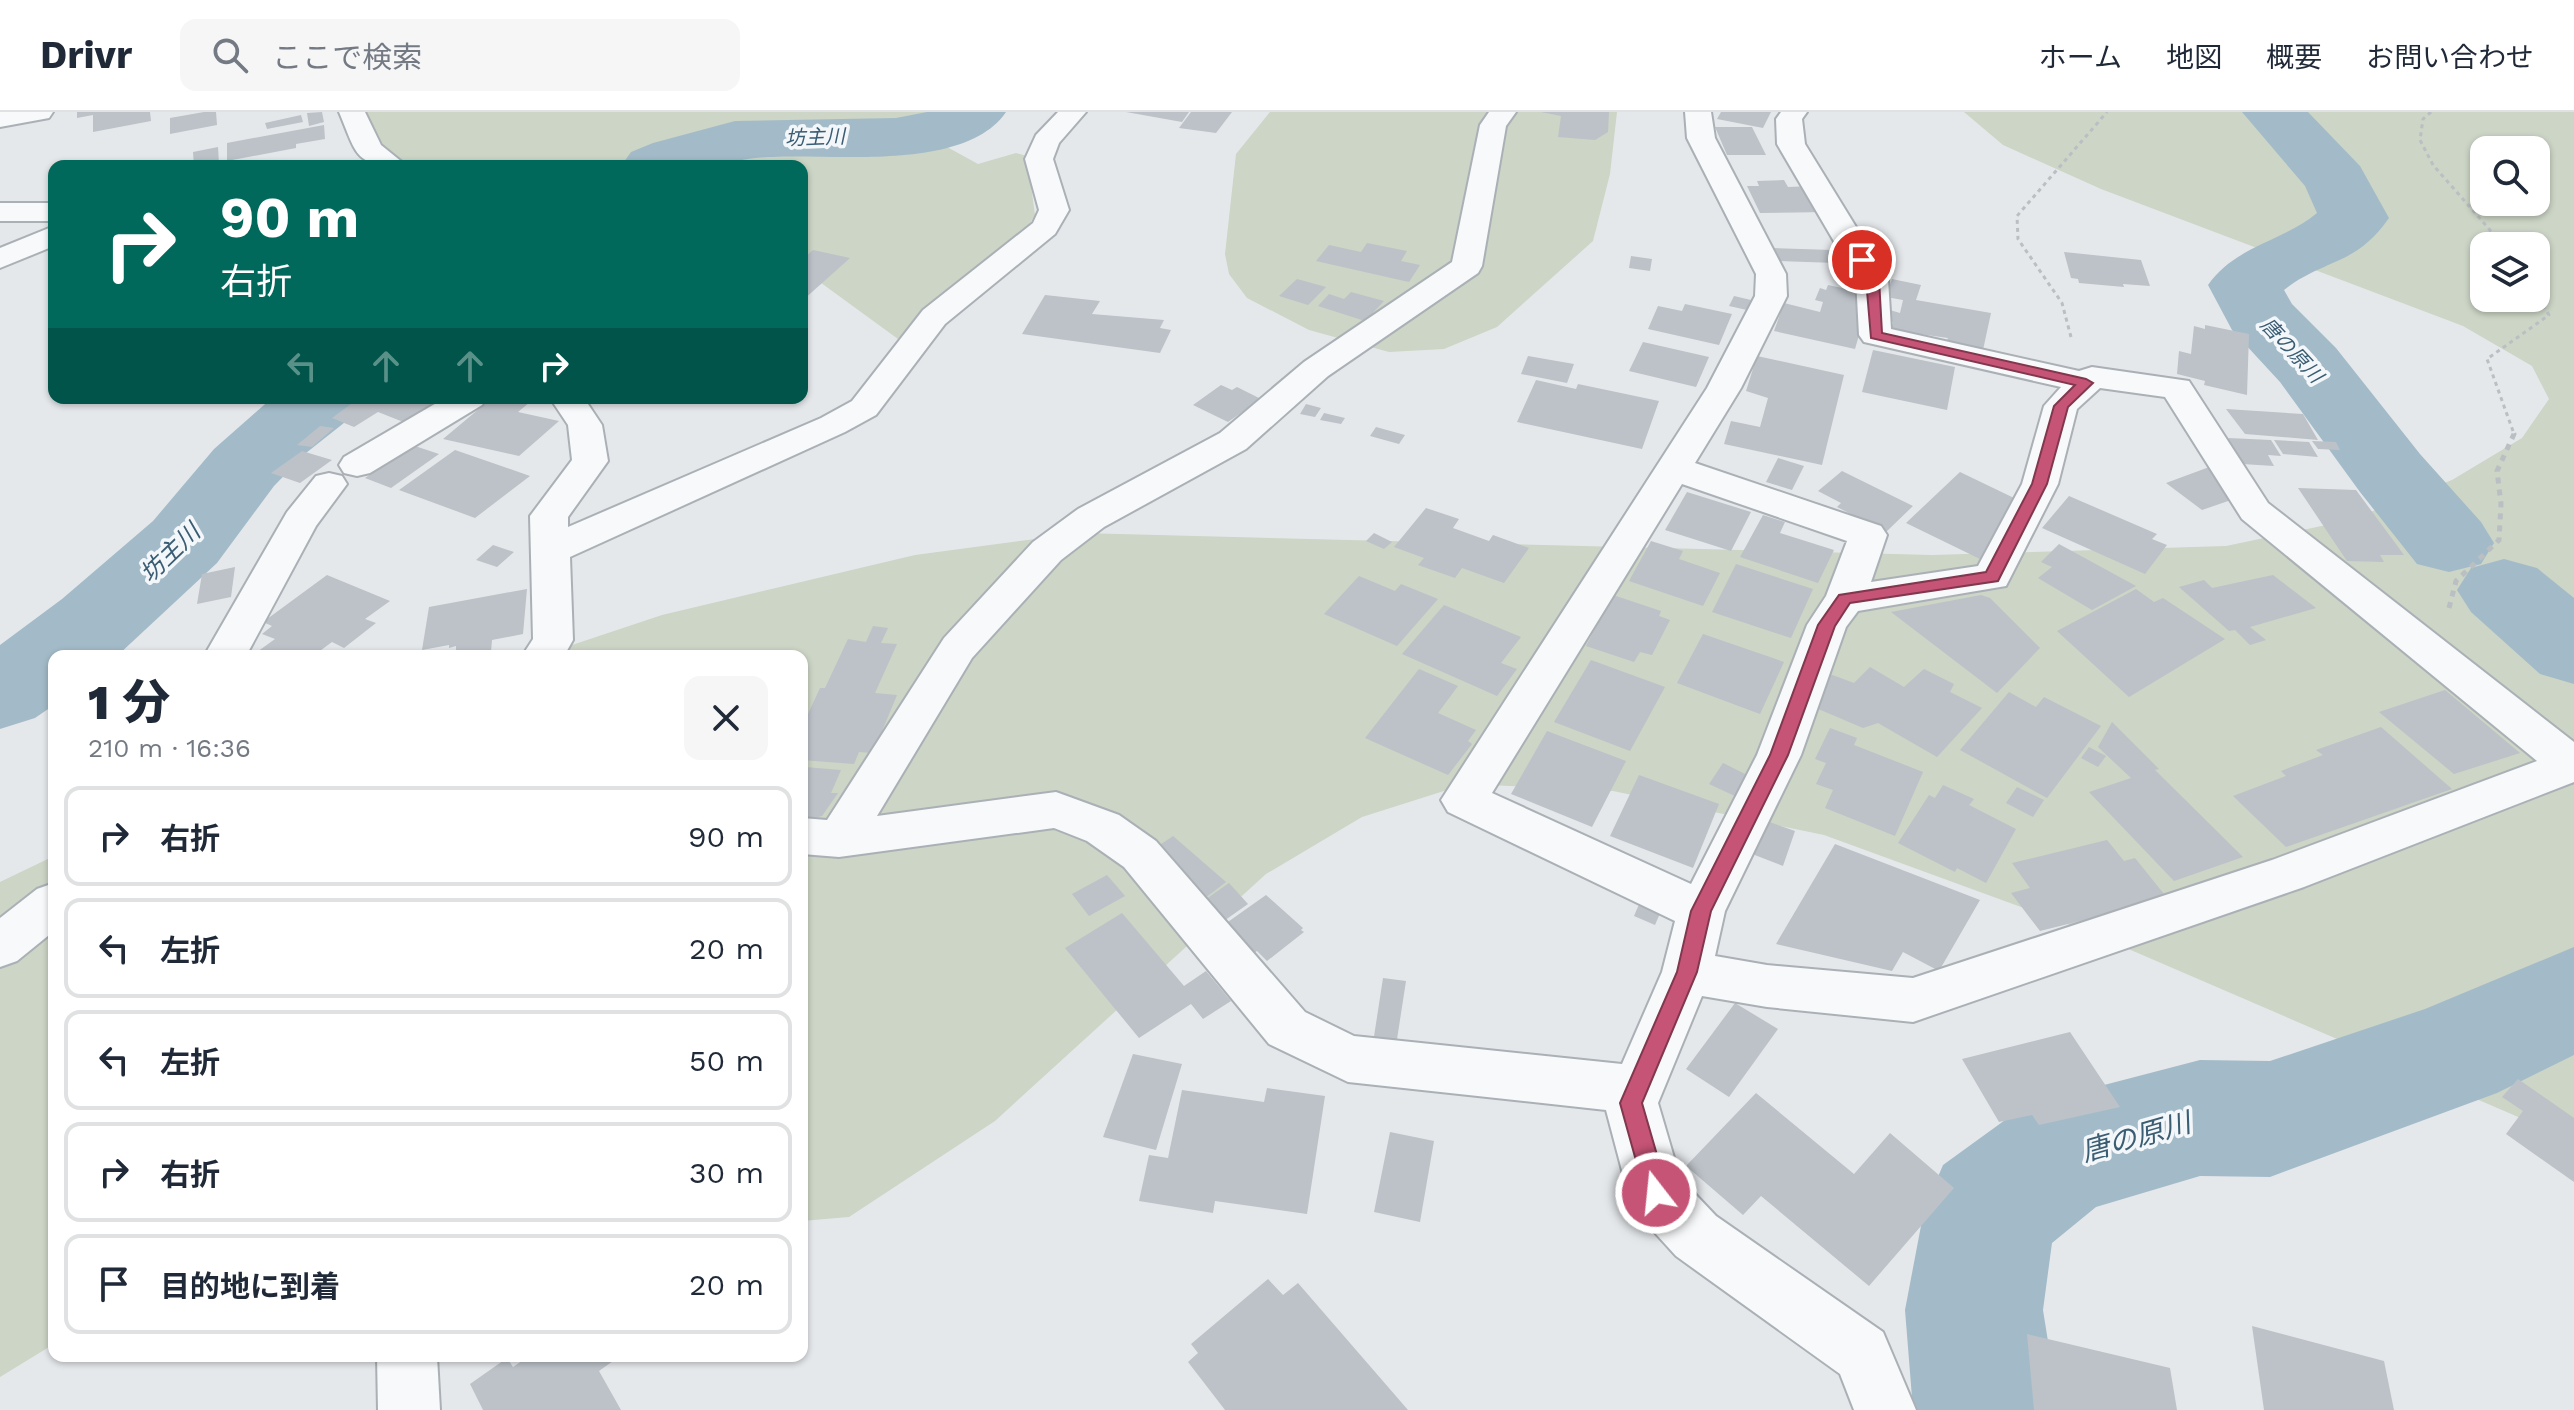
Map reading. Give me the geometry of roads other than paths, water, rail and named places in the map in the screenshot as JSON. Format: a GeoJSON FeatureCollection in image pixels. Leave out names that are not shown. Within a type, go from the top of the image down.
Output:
{"type":"FeatureCollection","features":[{"type":"Feature","properties":{"kind":"street"},"geometry":{"type":"LineString","coordinates":[[0,119],[40,112]]}},
{"type":"Feature","properties":{"kind":"street"},"geometry":{"type":"LineString","coordinates":[[352,112],[369,150],[384,160]]}},
{"type":"Feature","properties":{"kind":"street"},"geometry":{"type":"LineString","coordinates":[[552,550],[833,425],[864,408],[934,317],[1045,228],[1054,210],[1039,159],[1046,141],[1073,112]]}},
{"type":"Feature","properties":{"kind":"street"},"geometry":{"type":"LineString","coordinates":[[820,838],[958,648],[1047,551],[1091,518],[1233,441],[1316,369],[1467,266],[1493,125],[1503,112]]}},
{"type":"Feature","properties":{"kind":"street"},"geometry":{"type":"LineString","coordinates":[[1698,112],[1701,138],[1771,274],[1771,296],[1724,388],[1464,800],[1701,911]]}},
{"type":"Feature","properties":{"kind":"street"},"geometry":{"type":"LineString","coordinates":[[1687,972],[1767,986],[1913,1000],[2287,874],[2573,765],[2330,574],[2255,511],[2177,388],[2089,380],[1875,335],[1872,279],[1791,144],[1789,119],[1794,112]]}},
{"type":"Feature","properties":{"kind":"street"},"geometry":{"type":"LineString","coordinates":[[0,212],[48,212]]}},
{"type":"Feature","properties":{"kind":"street"},"geometry":{"type":"LineString","coordinates":[[0,259],[48,238]]}},
{"type":"Feature","properties":{"kind":"street"},"geometry":{"type":"LineString","coordinates":[[1845,599],[1992,577],[2040,484],[2061,406],[2089,380]]}},
{"type":"Feature","properties":{"kind":"street"},"geometry":{"type":"LineString","coordinates":[[228,650],[300,521],[343,474],[460,404]]}},
{"type":"Feature","properties":{"kind":"street"},"geometry":{"type":"LineString","coordinates":[[547,650],[553,640],[549,516],[590,461],[585,425],[571,404]]}},
{"type":"Feature","properties":{"kind":"street"},"geometry":{"type":"LineString","coordinates":[[1673,468],[1868,535],[1845,599],[1827,625],[1779,755],[1701,911],[1687,972],[1631,1103],[1656,1193],[1696,1236],[1862,1353],[1885,1410]]}},
{"type":"Feature","properties":{"kind":"street"},"geometry":{"type":"LineString","coordinates":[[820,838],[1056,810],[1103,828],[1140,854],[1287,1028],[1348,1059],[1637,1089]]}},
{"type":"Feature","properties":{"kind":"street"},"geometry":{"type":"LineString","coordinates":[[0,946],[48,908]]}},
{"type":"Feature","properties":{"kind":"street"},"geometry":{"type":"LineString","coordinates":[[407,1362],[409,1410]]}},
{"type":"Feature","properties":{"kind":"waterway","name":"坊主川"},"geometry":{"type":"LineString","coordinates":[[669,160],[699,149],[747,139],[896,137],[925,133],[952,125],[975,112]]}},
{"type":"Feature","properties":{"kind":"waterway","name":"唐の原川"},"geometry":{"type":"LineString","coordinates":[[2273,112],[2336,180],[2354,218],[2327,241],[2268,267],[2245,285],[2259,314],[2308,365],[2390,473],[2449,543]]}},
{"type":"Feature","properties":{"kind":"waterway","name":"坊主川"},"geometry":{"type":"LineString","coordinates":[[61,650],[185,542],[255,456],[317,404]]}},
{"type":"Feature","properties":{"kind":"waterway","name":"唐の原川"},"geometry":{"type":"LineString","coordinates":[[2504,590],[2574,650]]}},
{"type":"Feature","properties":{"kind":"waterway","name":"坊主川"},"geometry":{"type":"LineString","coordinates":[[0,693],[48,660]]}},
{"type":"Feature","properties":{"kind":"waterway","name":"唐の原川"},"geometry":{"type":"LineString","coordinates":[[1986,1410],[1974,1310],[1990,1210],[2058,1158],[2200,1118],[2270,1119],[2454,1054],[2574,998]]}}]}
